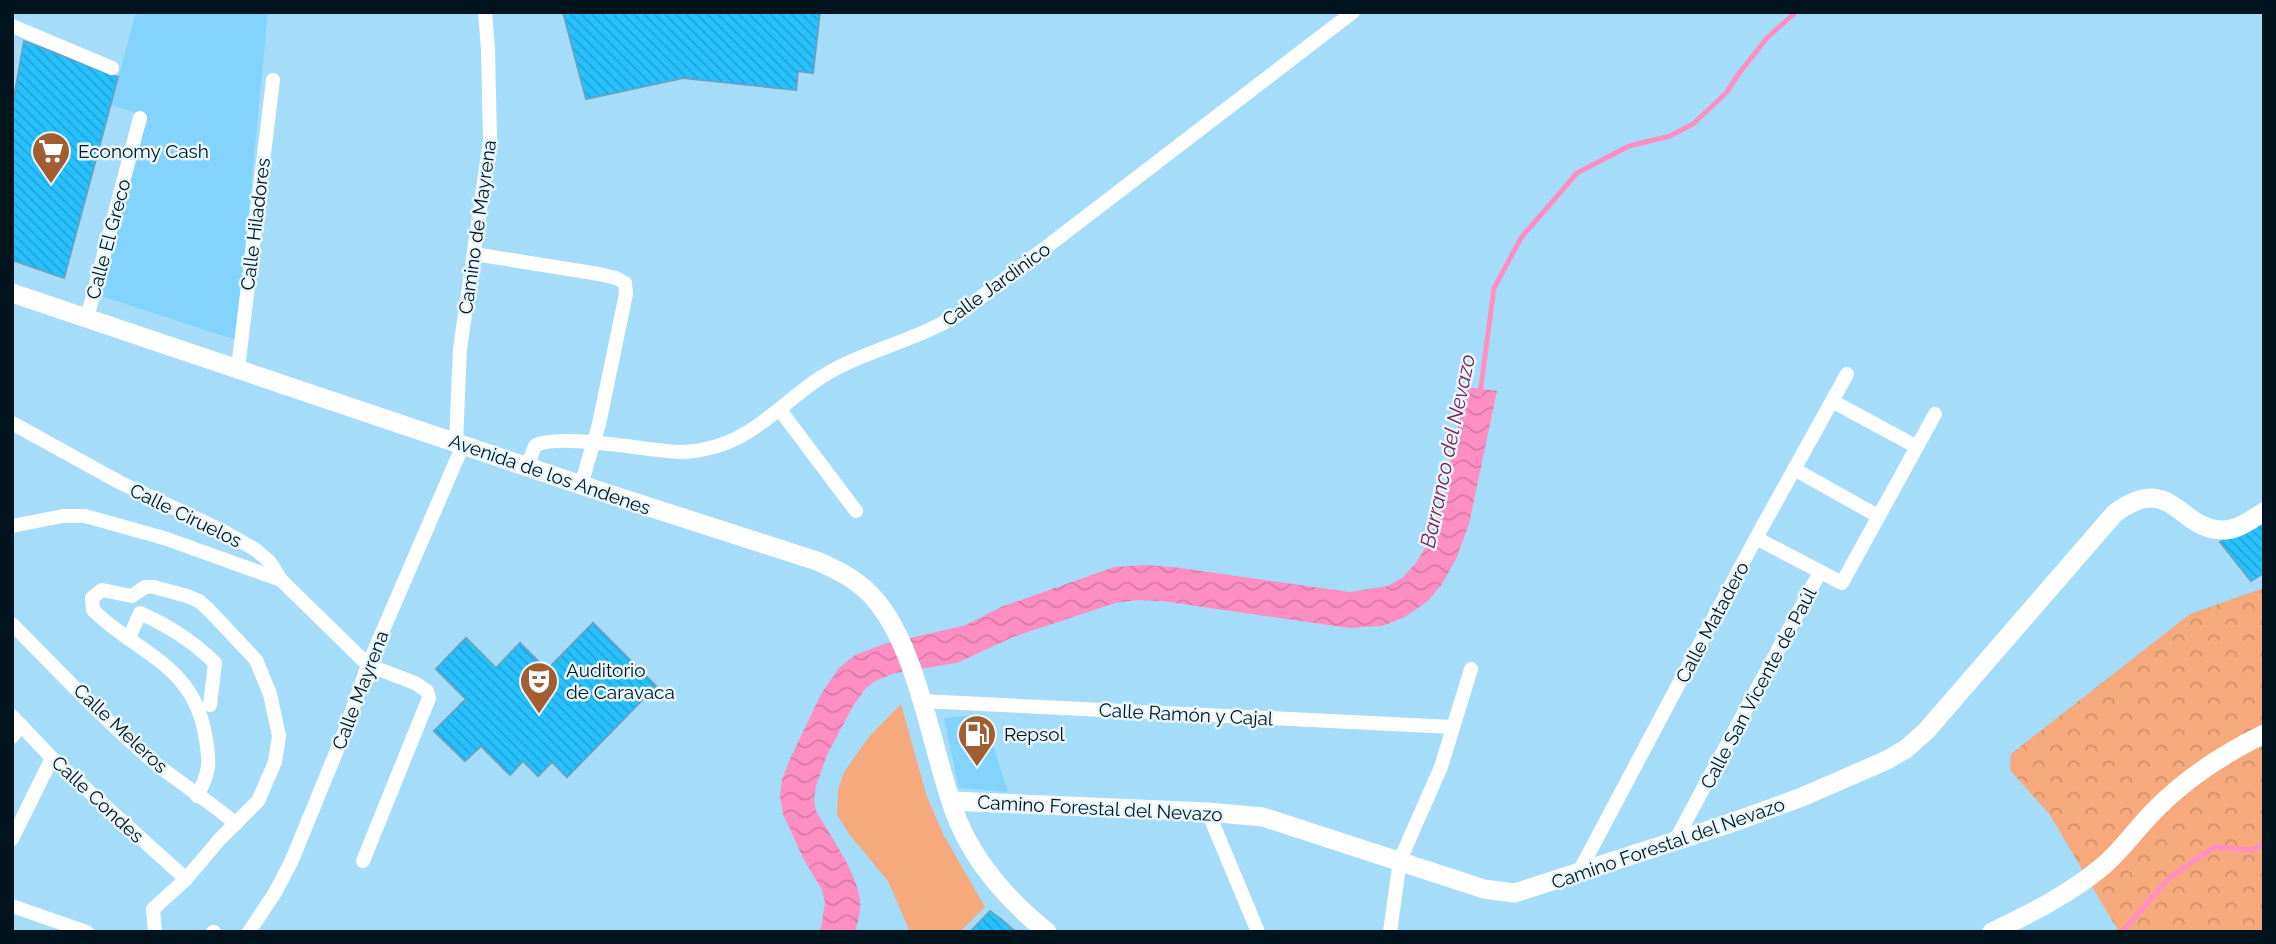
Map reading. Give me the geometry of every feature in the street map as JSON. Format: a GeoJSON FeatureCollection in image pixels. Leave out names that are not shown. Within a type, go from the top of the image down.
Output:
{"type":"FeatureCollection","features":[{"type":"Feature","properties":{"kind":"main road","name":"Avenida de los Andenes"},"geometry":{"type":"LineString","coordinates":[[12,293],[831,567],[850,578],[868,592],[893,625],[919,694],[951,801],[969,844],[1013,902],[1047,932]]}},
{"type":"Feature","properties":{"kind":"main road","name":"Camino Forestal del Nevazo"},"geometry":{"type":"LineString","coordinates":[[951,801],[1244,814],[1283,822],[1484,889],[1504,893],[1529,890],[1802,797],[1871,768],[1906,749],[1927,730],[2115,513],[2128,504],[2150,498],[2164,500],[2198,522],[2223,530],[2234,528],[2264,512]]}},
{"type":"Feature","properties":{"kind":"main road"},"geometry":{"type":"LineString","coordinates":[[1992,932],[2047,903],[2090,876],[2104,865],[2153,811],[2190,778],[2264,734]]}},
{"type":"Feature","properties":{"kind":"street","name":"Camino de Mayrena"},"geometry":{"type":"LineString","coordinates":[[460,443],[460,349],[489,140],[485,12]]}},
{"type":"Feature","properties":{"kind":"street","name":"Calle Jardinico"},"geometry":{"type":"LineString","coordinates":[[527,467],[538,443],[594,443],[680,452],[709,449],[738,438],[780,410],[813,382],[840,366],[922,335],[959,314],[1353,12]]}},
{"type":"Feature","properties":{"kind":"street"},"geometry":{"type":"LineString","coordinates":[[12,26],[112,68]]}},
{"type":"Feature","properties":{"kind":"street","name":"Calle Hiladores"},"geometry":{"type":"LineString","coordinates":[[238,368],[273,80]]}},
{"type":"Feature","properties":{"kind":"street","name":"Calle El Greco"},"geometry":{"type":"LineString","coordinates":[[87,318],[140,118]]}},
{"type":"Feature","properties":{"kind":"street"},"geometry":{"type":"LineString","coordinates":[[474,254],[599,274],[625,283],[626,294],[594,443],[581,485]]}},
{"type":"Feature","properties":{"kind":"street","name":"Calle Matadero"},"geometry":{"type":"LineString","coordinates":[[1579,872],[1756,538],[1847,374]]}},
{"type":"Feature","properties":{"kind":"street"},"geometry":{"type":"LineString","coordinates":[[1832,401],[1917,447]]}},
{"type":"Feature","properties":{"kind":"street"},"geometry":{"type":"LineString","coordinates":[[780,410],[856,511]]}},
{"type":"Feature","properties":{"kind":"street"},"geometry":{"type":"LineString","coordinates":[[1756,538],[1842,583],[1935,414]]}},
{"type":"Feature","properties":{"kind":"street","name":"Calle Ciruelos"},"geometry":{"type":"LineString","coordinates":[[12,423],[119,482],[241,541],[265,558],[281,580],[368,665]]}},
{"type":"Feature","properties":{"kind":"street","name":"Calle Mayrena"},"geometry":{"type":"LineString","coordinates":[[249,932],[276,891],[292,860],[344,733],[368,665],[460,443]]}},
{"type":"Feature","properties":{"kind":"street"},"geometry":{"type":"LineString","coordinates":[[1794,469],[1878,516]]}},
{"type":"Feature","properties":{"kind":"street"},"geometry":{"type":"LineString","coordinates":[[12,526],[63,516],[85,516],[164,538],[281,580]]}},
{"type":"Feature","properties":{"kind":"street"},"geometry":{"type":"LineString","coordinates":[[255,569],[263,568],[265,558]]}},
{"type":"Feature","properties":{"kind":"street","name":"Calle San Vicente de Paúl"},"geometry":{"type":"LineString","coordinates":[[1675,841],[1820,572]]}},
{"type":"Feature","properties":{"kind":"street"},"geometry":{"type":"LineString","coordinates":[[155,932],[153,909],[186,880],[219,840],[258,801],[275,762],[279,736],[270,694],[256,660],[199,601],[154,587],[145,586],[132,596],[102,590],[92,598],[93,610],[173,670],[188,687],[204,726],[209,755],[208,776],[197,796]]}},
{"type":"Feature","properties":{"kind":"street"},"geometry":{"type":"LineString","coordinates":[[129,638],[140,614],[166,625],[197,645],[215,663],[211,705]]}},
{"type":"Feature","properties":{"kind":"street","name":"Calle Meleros"},"geometry":{"type":"LineString","coordinates":[[12,624],[155,762],[236,824]]}},
{"type":"Feature","properties":{"kind":"street"},"geometry":{"type":"LineString","coordinates":[[363,861],[429,698],[424,687],[368,665]]}},
{"type":"Feature","properties":{"kind":"street"},"geometry":{"type":"LineString","coordinates":[[1390,932],[1400,860],[1441,767],[1471,669]]}},
{"type":"Feature","properties":{"kind":"street","name":"Calle Ramón y Cajal"},"geometry":{"type":"LineString","coordinates":[[919,694],[1452,727]]}},
{"type":"Feature","properties":{"kind":"street"},"geometry":{"type":"LineString","coordinates":[[12,737],[17,720]]}},
{"type":"Feature","properties":{"kind":"street","name":"Calle Condes"},"geometry":{"type":"LineString","coordinates":[[17,720],[52,758],[186,880]]}},
{"type":"Feature","properties":{"kind":"street"},"geometry":{"type":"LineString","coordinates":[[12,839],[52,758]]}},
{"type":"Feature","properties":{"kind":"street"},"geometry":{"type":"LineString","coordinates":[[1208,812],[1258,932]]}},
{"type":"Feature","properties":{"kind":"street"},"geometry":{"type":"LineString","coordinates":[[12,906],[87,932]]}},
{"type":"Feature","properties":{"kind":"shaded area"},"geometry":{"type":"Polygon","coordinates":[[[136,12],[268,12],[236,340],[98,295],[145,116],[111,105],[136,12]]]}},
{"type":"Feature","properties":{"kind":"shaded area","name":"Repsol"},"geometry":{"type":"Polygon","coordinates":[[[983,714],[1008,792],[959,788],[944,718],[983,714]]]}},
{"type":"Feature","properties":{"kind":"green space"},"geometry":{"type":"Polygon","coordinates":[[[2264,588],[2264,932],[2119,932],[2050,815],[2010,770],[2011,754],[2190,614],[2264,588]]]}},
{"type":"Feature","properties":{"kind":"green space"},"geometry":{"type":"Polygon","coordinates":[[[901,704],[926,794],[943,834],[985,907],[960,932],[910,932],[888,881],[837,815],[838,791],[844,772],[869,737],[901,704]]]}},
{"type":"Feature","properties":{"kind":"water"},"geometry":{"type":"Polygon","coordinates":[[[1467,387],[1497,391],[1469,524],[1456,559],[1442,584],[1428,601],[1405,617],[1382,626],[1349,628],[1162,601],[1137,600],[1115,603],[1013,637],[957,663],[895,673],[866,688],[853,706],[827,755],[814,799],[816,811],[856,883],[860,899],[859,918],[855,932],[819,932],[825,902],[821,888],[804,860],[783,814],[780,796],[782,779],[790,759],[821,694],[839,668],[855,655],[884,644],[966,625],[1001,607],[1114,567],[1173,567],[1350,592],[1388,586],[1402,578],[1416,563],[1429,542],[1467,387]]]}},
{"type":"Feature","properties":{"kind":"building"},"geometry":{"type":"Polygon","coordinates":[[[563,12],[820,12],[813,73],[798,71],[796,90],[683,78],[586,99],[563,12]]]}},
{"type":"Feature","properties":{"kind":"building","name":"Economy Cash"},"geometry":{"type":"Polygon","coordinates":[[[24,41],[118,77],[64,278],[12,260],[12,109],[24,41]]]}},
{"type":"Feature","properties":{"kind":"building"},"geometry":{"type":"Polygon","coordinates":[[[2264,516],[2264,573],[2251,581],[2220,542],[2264,516]]]}},
{"type":"Feature","properties":{"kind":"building","name":"Auditorio de Caravaca"},"geometry":{"type":"Polygon","coordinates":[[[593,623],[656,686],[567,777],[552,762],[538,776],[523,761],[510,775],[481,746],[465,761],[434,731],[466,699],[436,669],[466,638],[496,668],[520,643],[547,670],[593,623]]]}},
{"type":"Feature","properties":{"kind":"building"},"geometry":{"type":"Polygon","coordinates":[[[990,911],[1002,920],[1016,932],[970,932],[990,911]]]}},
{"type":"Feature","properties":{"kind":"waterway","name":"Barranco del Nevazo"},"geometry":{"type":"LineString","coordinates":[[1480,394],[1494,288],[1521,238],[1577,173],[1629,146],[1670,136],[1693,124],[1726,93],[1767,38],[1796,12]]}},
{"type":"Feature","properties":{"kind":"waterway"},"geometry":{"type":"LineString","coordinates":[[2122,932],[2169,878],[2214,847],[2251,850],[2264,844]]}},
{"type":"Feature","properties":{"kind":"place","name":"Economy Cash"},"geometry":{"type":"Point","coordinates":[51,185]}},
{"type":"Feature","properties":{"kind":"place","name":"Auditorio de Caravaca"},"geometry":{"type":"Point","coordinates":[539,715]}},
{"type":"Feature","properties":{"kind":"place","name":"Repsol"},"geometry":{"type":"Point","coordinates":[977,768]}}]}
